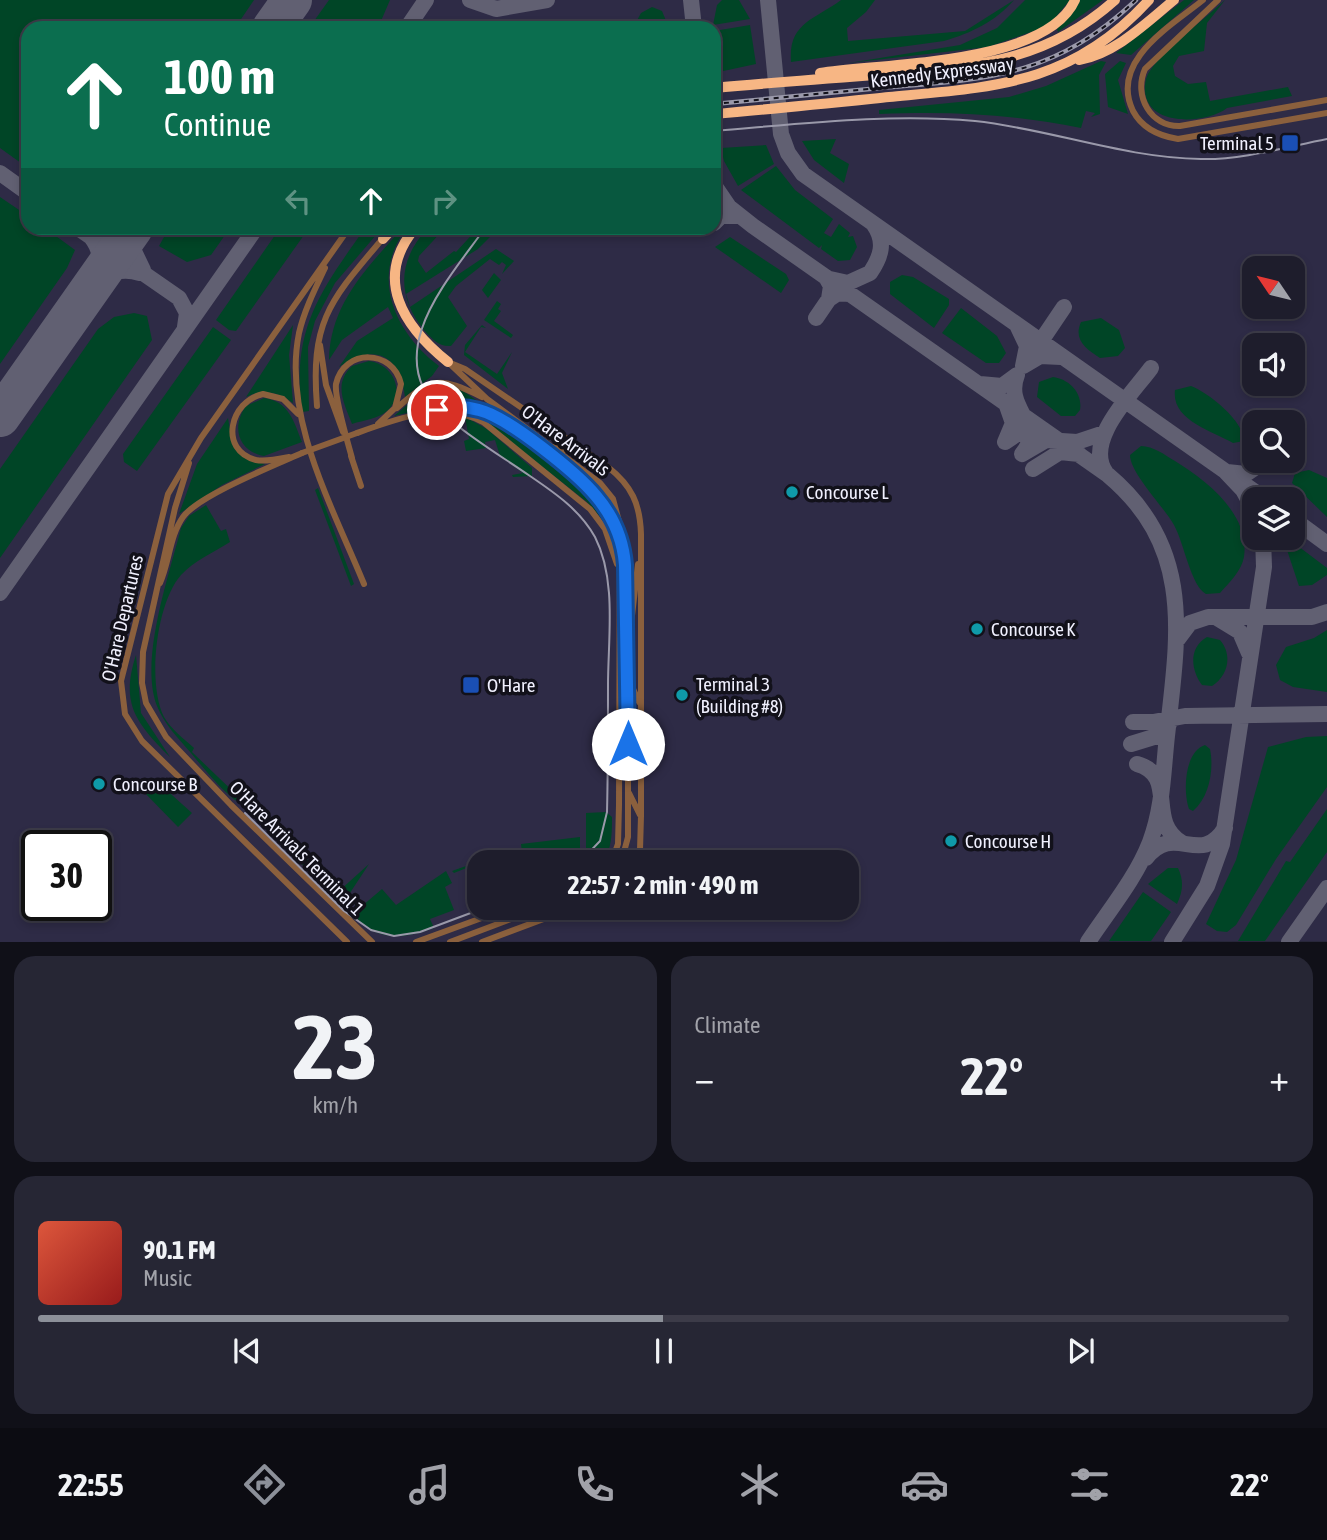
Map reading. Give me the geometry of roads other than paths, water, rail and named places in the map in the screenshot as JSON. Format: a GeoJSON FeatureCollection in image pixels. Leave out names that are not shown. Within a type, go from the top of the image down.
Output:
{"type":"FeatureCollection","features":[{"type":"Feature","properties":{"kind":"highway"},"geometry":{"type":"LineString","coordinates":[[738,86],[844,69],[973,55],[1013,46],[1048,31],[1064,17],[1075,0]]}},
{"type":"Feature","properties":{"kind":"highway","name":"Kennedy Expressway"},"geometry":{"type":"LineString","coordinates":[[721,87],[997,62],[1054,42],[1088,22],[1115,0]]}},
{"type":"Feature","properties":{"kind":"highway","name":"Kennedy Expressway"},"geometry":{"type":"LineString","coordinates":[[721,113],[1000,86],[1032,78],[1069,62],[1114,33],[1149,0]]}},
{"type":"Feature","properties":{"kind":"highway"},"geometry":{"type":"LineString","coordinates":[[1069,62],[1092,58],[1106,51],[1174,0]]}},
{"type":"Feature","properties":{"kind":"highway"},"geometry":{"type":"LineString","coordinates":[[383,239],[386,235]]}},
{"type":"Feature","properties":{"kind":"highway"},"geometry":{"type":"LineString","coordinates":[[411,235],[397,260],[394,283],[398,299],[416,333],[448,362]]}},
{"type":"Feature","properties":{"kind":"street"},"geometry":{"type":"LineString","coordinates":[[1203,0],[1137,58],[1129,74],[1129,99],[1135,114],[1146,127],[1178,139],[1327,113]]}},
{"type":"Feature","properties":{"kind":"street"},"geometry":{"type":"LineString","coordinates":[[1218,0],[1145,69],[1142,97],[1150,112],[1160,121],[1181,126],[1327,100]]}},
{"type":"Feature","properties":{"kind":"street"},"geometry":{"type":"LineString","coordinates":[[158,588],[175,509],[193,451],[344,235]]}},
{"type":"Feature","properties":{"kind":"street"},"geometry":{"type":"LineString","coordinates":[[317,406],[314,363],[325,319],[347,279],[383,239]]}},
{"type":"Feature","properties":{"kind":"street"},"geometry":{"type":"LineString","coordinates":[[335,248],[300,330],[296,353],[299,415],[364,584]]}},
{"type":"Feature","properties":{"kind":"street"},"geometry":{"type":"LineString","coordinates":[[325,319],[320,345],[321,364],[361,486]]}},
{"type":"Feature","properties":{"kind":"street"},"geometry":{"type":"LineString","coordinates":[[352,458],[335,393],[345,366],[364,357],[375,357],[390,365],[399,376],[401,390],[390,414]]}},
{"type":"Feature","properties":{"kind":"street"},"geometry":{"type":"LineString","coordinates":[[448,362],[466,369],[618,475],[631,490],[639,509],[640,850]]}},
{"type":"Feature","properties":{"kind":"street","name":"O'Hare Arrivals"},"geometry":{"type":"LineString","coordinates":[[448,362],[487,399],[600,483],[613,499],[621,525],[618,844],[616,850]]}},
{"type":"Feature","properties":{"kind":"street"},"geometry":{"type":"LineString","coordinates":[[368,429],[421,388],[433,382],[453,383],[487,399]]}},
{"type":"Feature","properties":{"kind":"street"},"geometry":{"type":"LineString","coordinates":[[294,457],[263,461],[247,456],[234,439],[232,424],[241,405],[263,394],[283,399],[299,415]]}},
{"type":"Feature","properties":{"kind":"street"},"geometry":{"type":"LineString","coordinates":[[158,588],[177,527],[187,512],[212,496],[302,453],[368,429],[437,410],[464,407],[489,413],[583,482],[605,508],[622,545],[628,650],[628,837],[624,850]]}},
{"type":"Feature","properties":{"kind":"street"},"geometry":{"type":"LineString","coordinates":[[437,410],[471,416],[484,422],[590,509],[605,529],[619,566]]}},
{"type":"Feature","properties":{"kind":"street"},"geometry":{"type":"LineString","coordinates":[[549,446],[593,457]]}},
{"type":"Feature","properties":{"kind":"street","name":"O'Hare Departures"},"geometry":{"type":"LineString","coordinates":[[193,451],[169,494],[121,681],[123,706],[128,721],[142,741],[348,941]]}},
{"type":"Feature","properties":{"kind":"street"},"geometry":{"type":"LineString","coordinates":[[628,650],[641,534]]}},
{"type":"Feature","properties":{"kind":"street","name":"O'Hare Arrivals Terminal 1"},"geometry":{"type":"LineString","coordinates":[[158,588],[144,652],[144,693],[159,729],[202,775],[372,942]]}},
{"type":"Feature","properties":{"kind":"street"},"geometry":{"type":"LineString","coordinates":[[628,677],[641,707]]}},
{"type":"Feature","properties":{"kind":"street"},"geometry":{"type":"LineString","coordinates":[[628,790],[641,816]]}},
{"type":"Feature","properties":{"kind":"street"},"geometry":{"type":"LineString","coordinates":[[416,942],[476,920]]}},
{"type":"Feature","properties":{"kind":"street"},"geometry":{"type":"LineString","coordinates":[[453,941],[508,920]]}},
{"type":"Feature","properties":{"kind":"street"},"geometry":{"type":"LineString","coordinates":[[482,942],[541,920]]}},
{"type":"Feature","properties":{"kind":"tram line"},"geometry":{"type":"LineString","coordinates":[[721,130],[844,120],[943,119],[1003,125],[1144,154],[1201,159],[1248,155],[1327,139]]}},
{"type":"Feature","properties":{"kind":"tram line"},"geometry":{"type":"LineString","coordinates":[[480,235],[439,293],[426,318],[418,342],[417,367],[425,391],[443,414],[566,503],[589,527],[602,554],[610,610],[607,812],[600,841],[591,850]]}},
{"type":"Feature","properties":{"kind":"tram line"},"geometry":{"type":"LineString","coordinates":[[245,813],[344,911],[371,930],[394,936],[420,932],[467,914]]}},
{"type":"Feature","properties":{"kind":"railway"},"geometry":{"type":"LineString","coordinates":[[721,103],[953,81],[1017,70],[1047,60],[1076,45],[1106,26],[1136,0]]}},
{"type":"Feature","properties":{"kind":"place","name":"Terminal 5"},"geometry":{"type":"Point","coordinates":[1290,143]}},
{"type":"Feature","properties":{"kind":"place","name":"Concourse L"},"geometry":{"type":"Point","coordinates":[792,492]}},
{"type":"Feature","properties":{"kind":"place","name":"Concourse K"},"geometry":{"type":"Point","coordinates":[977,629]}},
{"type":"Feature","properties":{"kind":"place","name":"O'Hare"},"geometry":{"type":"Point","coordinates":[471,685]}},
{"type":"Feature","properties":{"kind":"place","name":"Terminal 3 (Building #8)"},"geometry":{"type":"Point","coordinates":[682,695]}},
{"type":"Feature","properties":{"kind":"place","name":"Concourse B"},"geometry":{"type":"Point","coordinates":[99,784]}},
{"type":"Feature","properties":{"kind":"place","name":"Concourse H"},"geometry":{"type":"Point","coordinates":[951,841]}}]}
